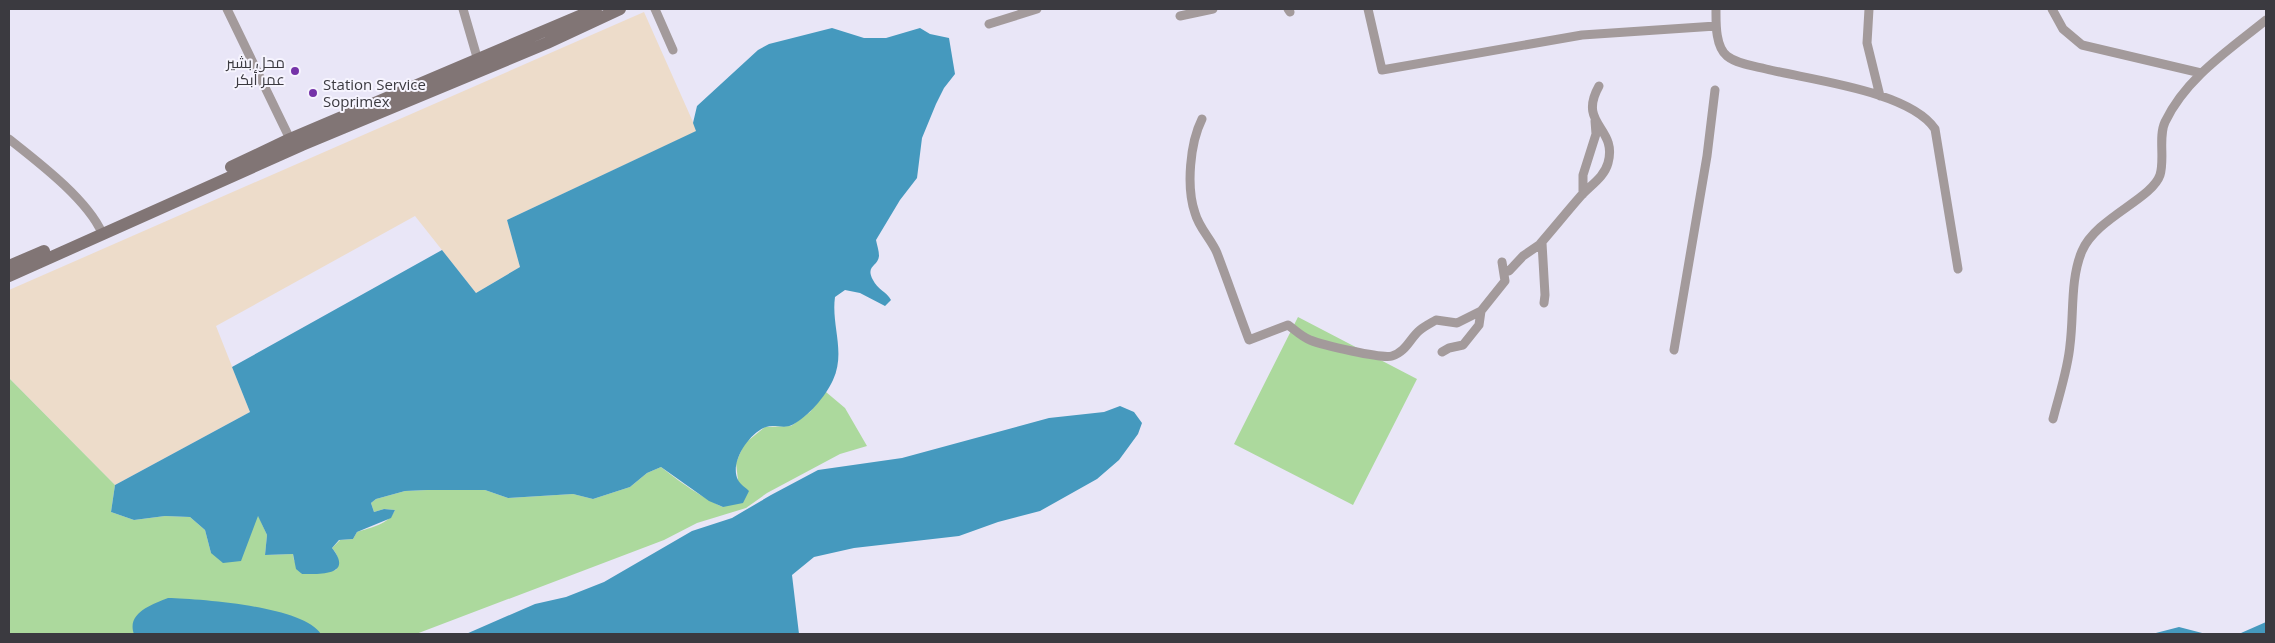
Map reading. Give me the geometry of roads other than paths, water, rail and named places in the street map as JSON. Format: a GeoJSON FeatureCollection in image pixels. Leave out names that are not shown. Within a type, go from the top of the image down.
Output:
{"type":"FeatureCollection","features":[{"type":"Feature","properties":{"kind":"main road"},"geometry":{"type":"LineString","coordinates":[[9,266],[302,145],[480,65],[596,9]]}},
{"type":"Feature","properties":{"kind":"main road"},"geometry":{"type":"LineString","coordinates":[[9,276],[290,139],[620,9]]}},
{"type":"Feature","properties":{"kind":"street"},"geometry":{"type":"LineString","coordinates":[[227,9],[290,139]]}},
{"type":"Feature","properties":{"kind":"street"},"geometry":{"type":"LineString","coordinates":[[463,9],[480,65]]}},
{"type":"Feature","properties":{"kind":"street"},"geometry":{"type":"LineString","coordinates":[[655,9],[673,50]]}},
{"type":"Feature","properties":{"kind":"street"},"geometry":{"type":"LineString","coordinates":[[989,24],[1037,9]]}},
{"type":"Feature","properties":{"kind":"street"},"geometry":{"type":"LineString","coordinates":[[1180,16],[1213,9]]}},
{"type":"Feature","properties":{"kind":"street"},"geometry":{"type":"LineString","coordinates":[[1368,9],[1382,70],[1582,35],[1716,26]]}},
{"type":"Feature","properties":{"kind":"street"},"geometry":{"type":"LineString","coordinates":[[1716,9],[1716,26],[1720,47],[1726,56],[1740,62],[1880,96],[1916,110],[1928,119],[1935,129],[1958,269]]}},
{"type":"Feature","properties":{"kind":"street"},"geometry":{"type":"LineString","coordinates":[[1869,9],[1867,42],[1880,96]]}},
{"type":"Feature","properties":{"kind":"street"},"geometry":{"type":"LineString","coordinates":[[2052,9],[2063,29],[2082,45],[2201,72]]}},
{"type":"Feature","properties":{"kind":"street"},"geometry":{"type":"LineString","coordinates":[[2053,419],[2070,347],[2074,287],[2082,251],[2092,235],[2104,224],[2153,187],[2160,174],[2164,123],[2201,72],[2266,20]]}},
{"type":"Feature","properties":{"kind":"street"},"geometry":{"type":"LineString","coordinates":[[1509,271],[1522,256],[1540,244],[1583,194],[1605,172],[1609,163],[1611,145],[1592,115],[1592,102],[1599,86]]}},
{"type":"Feature","properties":{"kind":"street"},"geometry":{"type":"LineString","coordinates":[[1674,350],[1708,156],[1715,90]]}},
{"type":"Feature","properties":{"kind":"street"},"geometry":{"type":"LineString","coordinates":[[1202,119],[1198,127],[1190,172],[1190,191],[1195,213],[1204,234],[1216,252],[1249,340],[1288,325],[1310,340],[1355,353],[1392,356],[1403,350],[1419,331],[1436,320],[1457,323],[1481,311],[1505,281],[1502,262]]}},
{"type":"Feature","properties":{"kind":"street"},"geometry":{"type":"LineString","coordinates":[[1583,194],[1584,175],[1596,134],[1595,120]]}},
{"type":"Feature","properties":{"kind":"street"},"geometry":{"type":"LineString","coordinates":[[9,139],[54,176],[100,230]]}},
{"type":"Feature","properties":{"kind":"street"},"geometry":{"type":"LineString","coordinates":[[1540,244],[1542,243],[1544,303]]}},
{"type":"Feature","properties":{"kind":"street"},"geometry":{"type":"LineString","coordinates":[[1442,352],[1449,348],[1463,345],[1479,325],[1481,311]]}},
{"type":"Feature","properties":{"kind":"water"},"geometry":{"type":"Polygon","coordinates":[[[832,28],[864,38],[886,38],[920,28],[930,34],[949,38],[955,74],[944,88],[922,138],[917,178],[900,200],[876,240],[879,256],[870,271],[871,275],[879,288],[891,300],[885,306],[860,293],[845,290],[835,297],[838,359],[837,370],[833,380],[816,406],[804,417],[789,426],[766,427],[753,435],[747,442],[738,457],[736,465],[738,480],[749,491],[743,503],[723,507],[709,501],[661,467],[647,473],[630,487],[593,499],[573,494],[508,498],[485,490],[405,491],[376,499],[371,503],[374,512],[384,509],[395,510],[391,518],[357,532],[353,539],[339,540],[332,548],[338,557],[339,564],[337,569],[332,572],[309,574],[302,574],[296,569],[293,554],[265,555],[267,535],[258,516],[241,561],[223,563],[211,553],[205,530],[190,517],[165,516],[134,520],[111,512],[115,485],[250,412],[232,367],[442,250],[476,293],[520,267],[507,220],[696,131],[693,123],[697,106],[758,50],[769,44],[832,28]]]}},
{"type":"Feature","properties":{"kind":"water"},"geometry":{"type":"Polygon","coordinates":[[[1120,406],[1134,412],[1142,423],[1138,434],[1119,460],[1097,479],[1040,511],[998,522],[959,536],[854,548],[814,557],[792,575],[799,634],[466,634],[535,604],[566,597],[604,582],[692,531],[732,518],[818,470],[902,458],[1049,418],[1104,412],[1120,406]]]}},
{"type":"Feature","properties":{"kind":"water"},"geometry":{"type":"Polygon","coordinates":[[[168,598],[226,602],[273,611],[311,624],[321,634],[134,634],[134,620],[137,615],[149,606],[168,598]]]}},
{"type":"Feature","properties":{"kind":"water"},"geometry":{"type":"Polygon","coordinates":[[[2266,622],[2266,634],[2206,634],[2241,633],[2266,622]]]}},
{"type":"Feature","properties":{"kind":"water"},"geometry":{"type":"Polygon","coordinates":[[[2179,627],[2206,634],[2152,634],[2179,627]]]}},
{"type":"Feature","properties":{"kind":"place","name":"محل بشير عمر أبكر"},"geometry":{"type":"Point","coordinates":[295,71]}},
{"type":"Feature","properties":{"kind":"place","name":"Station Service Soprimex"},"geometry":{"type":"Point","coordinates":[313,93]}}]}
